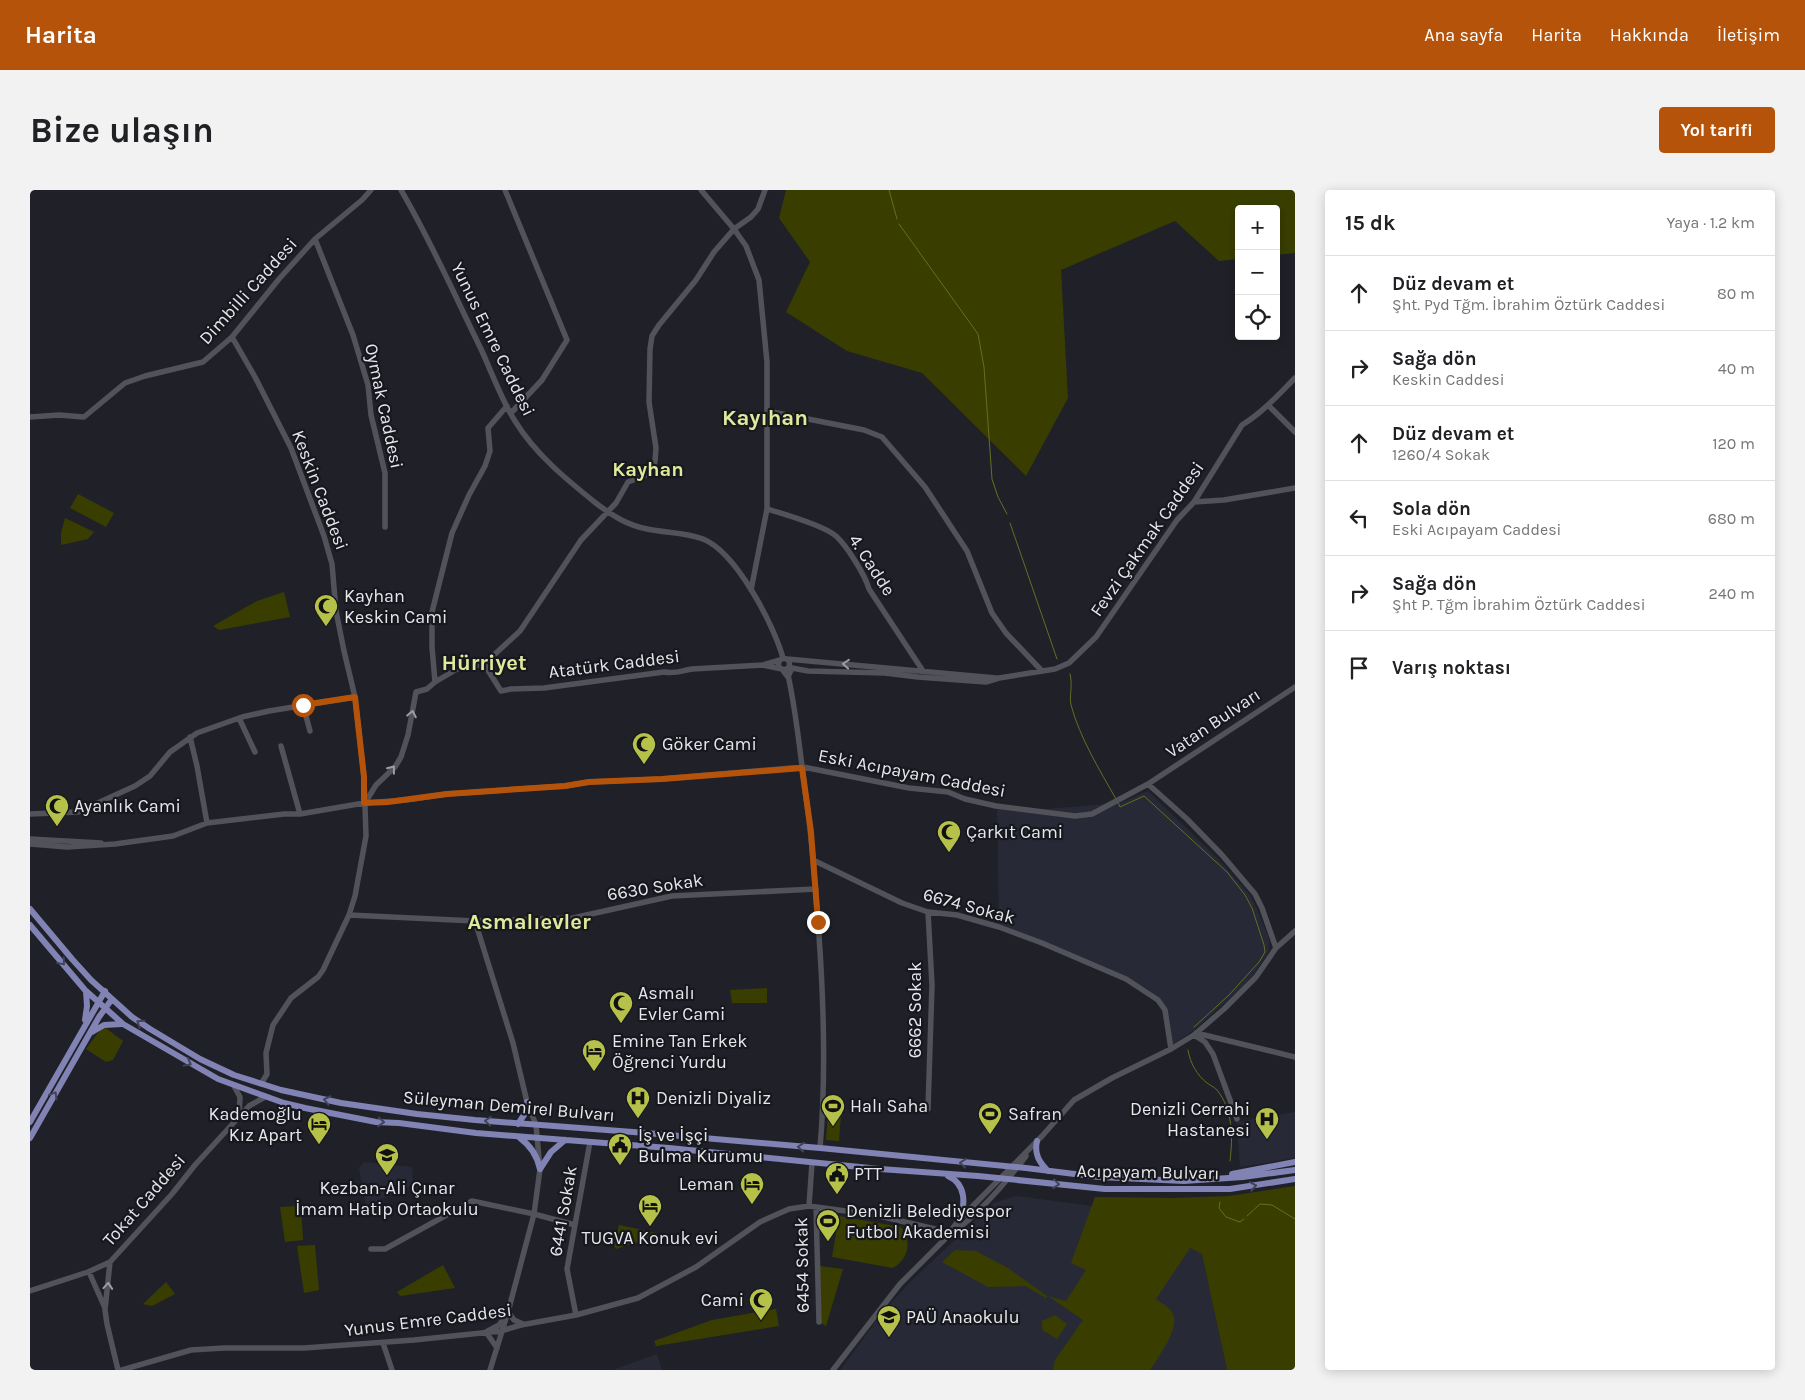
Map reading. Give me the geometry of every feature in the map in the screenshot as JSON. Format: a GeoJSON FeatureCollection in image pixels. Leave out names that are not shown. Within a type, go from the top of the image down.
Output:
{"type":"FeatureCollection","features":[{"type":"Feature","properties":{"kind":"main road","name":"Süleyman Demirel Bulvarı"},"geometry":{"type":"LineString","coordinates":[[30,909],[72,960],[132,1017],[200,1059],[234,1075],[261,1084],[341,1103],[518,1124],[820,1148],[1015,1165],[1026,1168]]}},
{"type":"Feature","properties":{"kind":"main road","name":"Süleyman Demirel Bulvarı"},"geometry":{"type":"LineString","coordinates":[[30,926],[86,991],[123,1024],[185,1062],[234,1086],[291,1105],[376,1122],[518,1137],[669,1148],[1004,1179]]}},
{"type":"Feature","properties":{"kind":"main road"},"geometry":{"type":"LineString","coordinates":[[84,1027],[87,1006],[86,991]]}},
{"type":"Feature","properties":{"kind":"main road"},"geometry":{"type":"LineString","coordinates":[[30,1122],[105,992]]}},
{"type":"Feature","properties":{"kind":"main road"},"geometry":{"type":"LineString","coordinates":[[30,1138],[112,999]]}},
{"type":"Feature","properties":{"kind":"main road"},"geometry":{"type":"LineString","coordinates":[[91,1033],[104,1024],[123,1024]]}},
{"type":"Feature","properties":{"kind":"main road"},"geometry":{"type":"LineString","coordinates":[[518,1124],[524,1115],[527,1102]]}},
{"type":"Feature","properties":{"kind":"main road"},"geometry":{"type":"LineString","coordinates":[[518,1137],[527,1144],[537,1157],[540,1168]]}},
{"type":"Feature","properties":{"kind":"main road"},"geometry":{"type":"LineString","coordinates":[[540,1168],[551,1152],[565,1140]]}},
{"type":"Feature","properties":{"kind":"main road"},"geometry":{"type":"LineString","coordinates":[[1037,1141],[1035,1150],[1037,1158],[1048,1171]]}},
{"type":"Feature","properties":{"kind":"main road"},"geometry":{"type":"LineString","coordinates":[[1197,1180],[1295,1162]]}},
{"type":"Feature","properties":{"kind":"main road","name":"Acıpayam Bulvarı"},"geometry":{"type":"LineString","coordinates":[[1026,1168],[1098,1177],[1184,1181],[1243,1177],[1295,1170]]}},
{"type":"Feature","properties":{"kind":"main road"},"geometry":{"type":"LineString","coordinates":[[942,1174],[955,1179],[961,1186],[962,1208],[959,1220]]}},
{"type":"Feature","properties":{"kind":"main road","name":"Acıpayam Bulvarı"},"geometry":{"type":"LineString","coordinates":[[1004,1179],[1105,1189],[1184,1190],[1245,1188],[1295,1179]]}},
{"type":"Feature","properties":{"kind":"street","name":"Dimbilli Caddesi"},"geometry":{"type":"LineString","coordinates":[[30,417],[59,415],[84,417],[125,383],[203,362],[232,337],[279,279],[315,239],[362,200],[371,190]]}},
{"type":"Feature","properties":{"kind":"street","name":"Yunus Emre Caddesi"},"geometry":{"type":"LineString","coordinates":[[401,190],[428,239],[514,420],[530,440],[553,467],[620,520],[647,529],[702,538],[710,542],[729,558],[766,615],[783,659],[779,665],[786,669]]}},
{"type":"Feature","properties":{"kind":"street"},"geometry":{"type":"LineString","coordinates":[[505,190],[567,340],[542,380],[511,413]]}},
{"type":"Feature","properties":{"kind":"street"},"geometry":{"type":"LineString","coordinates":[[701,190],[746,246],[760,280],[767,362],[767,509],[751,590]]}},
{"type":"Feature","properties":{"kind":"street"},"geometry":{"type":"LineString","coordinates":[[368,801],[376,785],[395,767],[400,757],[408,735],[416,692],[427,689],[457,669],[484,664],[520,631],[581,540],[616,503],[628,482],[652,473],[656,461],[656,448],[649,402],[652,336],[659,324],[696,280],[714,252],[734,229],[758,209],[764,190]]}},
{"type":"Feature","properties":{"kind":"street","name":"Oymak Caddesi"},"geometry":{"type":"LineString","coordinates":[[315,239],[353,335],[368,384],[370,415],[385,473],[385,527]]}},
{"type":"Feature","properties":{"kind":"street","name":"Keskin Caddesi"},"geometry":{"type":"LineString","coordinates":[[232,337],[258,382],[291,448],[324,536],[332,564],[336,611],[355,697],[368,801],[366,836],[355,896],[349,915],[323,970],[318,977],[291,998],[273,1025],[266,1053],[267,1074],[261,1084]]}},
{"type":"Feature","properties":{"kind":"street","name":"Fevzi Çakmak Caddesi"},"geometry":{"type":"LineString","coordinates":[[999,678],[1062,667],[1069,663],[1096,636],[1177,520],[1194,502],[1242,424],[1251,420],[1295,378]]}},
{"type":"Feature","properties":{"kind":"street"},"geometry":{"type":"LineString","coordinates":[[1268,405],[1295,432]]}},
{"type":"Feature","properties":{"kind":"street"},"geometry":{"type":"LineString","coordinates":[[435,682],[432,612],[452,533],[485,466],[490,451],[488,428],[507,406]]}},
{"type":"Feature","properties":{"kind":"street"},"geometry":{"type":"LineString","coordinates":[[767,412],[864,430],[882,437],[925,487],[967,551],[992,613],[1006,632],[1042,671]]}},
{"type":"Feature","properties":{"kind":"street"},"geometry":{"type":"LineString","coordinates":[[1194,502],[1224,500],[1295,488]]}},
{"type":"Feature","properties":{"kind":"street","name":"4. Cadde"},"geometry":{"type":"LineString","coordinates":[[767,509],[810,523],[836,536],[864,575],[869,589],[923,672]]}},
{"type":"Feature","properties":{"kind":"street"},"geometry":{"type":"LineString","coordinates":[[763,665],[783,659],[999,678]]}},
{"type":"Feature","properties":{"kind":"street","name":"Atatürk Caddesi"},"geometry":{"type":"LineString","coordinates":[[484,664],[501,691],[544,688],[664,672],[676,674],[682,670],[692,669],[763,665]]}},
{"type":"Feature","properties":{"kind":"street"},"geometry":{"type":"LineString","coordinates":[[763,665],[808,671],[885,673],[974,682],[986,682],[999,678]]}},
{"type":"Feature","properties":{"kind":"street"},"geometry":{"type":"LineString","coordinates":[[786,669],[796,716],[816,888],[823,1010],[823,1102],[820,1148]]}},
{"type":"Feature","properties":{"kind":"street"},"geometry":{"type":"LineString","coordinates":[[786,669],[788,677]]}},
{"type":"Feature","properties":{"kind":"street","name":"Vatan Bulvarı"},"geometry":{"type":"LineString","coordinates":[[1148,784],[1295,687]]}},
{"type":"Feature","properties":{"kind":"street"},"geometry":{"type":"LineString","coordinates":[[30,814],[78,812],[135,786],[150,776],[170,752],[196,733],[239,718],[269,711],[355,697]]}},
{"type":"Feature","properties":{"kind":"street"},"geometry":{"type":"LineString","coordinates":[[303,705],[310,730]]}},
{"type":"Feature","properties":{"kind":"street"},"geometry":{"type":"LineString","coordinates":[[239,718],[255,752]]}},
{"type":"Feature","properties":{"kind":"street"},"geometry":{"type":"LineString","coordinates":[[190,737],[207,823]]}},
{"type":"Feature","properties":{"kind":"street"},"geometry":{"type":"LineString","coordinates":[[281,746],[300,814]]}},
{"type":"Feature","properties":{"kind":"street","name":"Eski Acıpayam Caddesi"},"geometry":{"type":"LineString","coordinates":[[115,844],[173,836],[207,823],[284,814],[300,814],[368,801],[565,786],[589,782],[662,779],[802,768],[909,788],[948,792],[965,799],[996,806],[1076,816],[1092,814],[1148,784]]}},
{"type":"Feature","properties":{"kind":"street"},"geometry":{"type":"LineString","coordinates":[[1148,784],[1187,819],[1255,894],[1276,948]]}},
{"type":"Feature","properties":{"kind":"street"},"geometry":{"type":"LineString","coordinates":[[30,839],[115,844]]}},
{"type":"Feature","properties":{"kind":"street"},"geometry":{"type":"LineString","coordinates":[[30,844],[67,848],[115,844]]}},
{"type":"Feature","properties":{"kind":"street","name":"6674 Sokak"},"geometry":{"type":"LineString","coordinates":[[814,860],[902,903],[928,912],[957,915],[1005,929],[1126,979],[1158,1000],[1165,1010],[1171,1049]]}},
{"type":"Feature","properties":{"kind":"street","name":"6630 Sokak"},"geometry":{"type":"LineString","coordinates":[[349,915],[475,921],[573,918],[672,896],[816,888]]}},
{"type":"Feature","properties":{"kind":"street","name":"6662 Sokak"},"geometry":{"type":"LineString","coordinates":[[928,912],[932,985],[928,1109]]}},
{"type":"Feature","properties":{"kind":"street"},"geometry":{"type":"LineString","coordinates":[[475,921],[513,1043],[527,1102],[536,1125],[540,1168],[534,1214],[508,1312],[490,1370]]}},
{"type":"Feature","properties":{"kind":"street"},"geometry":{"type":"LineString","coordinates":[[833,1370],[900,1284],[944,1240],[964,1224],[1074,1100],[1112,1078],[1171,1049],[1195,1034],[1253,980],[1276,948],[1295,931]]}},
{"type":"Feature","properties":{"kind":"street"},"geometry":{"type":"LineString","coordinates":[[1195,1034],[1295,1057]]}},
{"type":"Feature","properties":{"kind":"street"},"geometry":{"type":"LineString","coordinates":[[1195,1034],[1205,1042],[1213,1054],[1237,1119]]}},
{"type":"Feature","properties":{"kind":"street"},"geometry":{"type":"LineString","coordinates":[[234,1086],[240,1097],[238,1118]]}},
{"type":"Feature","properties":{"kind":"street","name":"Tokat Caddesi"},"geometry":{"type":"LineString","coordinates":[[32,1290],[89,1272],[110,1262],[251,1104],[266,1097]]}},
{"type":"Feature","properties":{"kind":"street","name":"6441 Sokak"},"geometry":{"type":"LineString","coordinates":[[576,1314],[567,1269],[590,1142]]}},
{"type":"Feature","properties":{"kind":"street","name":"6454 Sokak"},"geometry":{"type":"LineString","coordinates":[[809,1206],[812,1162]]}},
{"type":"Feature","properties":{"kind":"street"},"geometry":{"type":"LineString","coordinates":[[944,1240],[959,1220],[1004,1179]]}},
{"type":"Feature","properties":{"kind":"street"},"geometry":{"type":"LineString","coordinates":[[372,1249],[385,1249],[472,1201],[575,1225]]}},
{"type":"Feature","properties":{"kind":"street","name":"Yunus Emre Caddesi"},"geometry":{"type":"LineString","coordinates":[[122,1370],[191,1350],[304,1348],[382,1343],[501,1331],[522,1324],[576,1314],[638,1298],[691,1270],[760,1222],[789,1209],[809,1206],[875,1214],[936,1229],[944,1240]]}},
{"type":"Feature","properties":{"kind":"street","name":"6454 Sokak"},"geometry":{"type":"LineString","coordinates":[[816,1207],[818,1322]]}},
{"type":"Feature","properties":{"kind":"street"},"geometry":{"type":"LineString","coordinates":[[110,1262],[105,1310],[118,1370]]}},
{"type":"Feature","properties":{"kind":"street"},"geometry":{"type":"LineString","coordinates":[[89,1272],[105,1310]]}},
{"type":"Feature","properties":{"kind":"street"},"geometry":{"type":"LineString","coordinates":[[508,1312],[514,1320],[522,1324]]}},
{"type":"Feature","properties":{"kind":"street"},"geometry":{"type":"LineString","coordinates":[[498,1347],[486,1332],[499,1325],[508,1312]]}},
{"type":"Feature","properties":{"kind":"street"},"geometry":{"type":"LineString","coordinates":[[498,1347],[507,1332],[522,1324]]}},
{"type":"Feature","properties":{"kind":"street"},"geometry":{"type":"LineString","coordinates":[[382,1343],[392,1370]]}},
{"type":"Feature","properties":{"kind":"shaded area"},"geometry":{"type":"Polygon","coordinates":[[[1148,791],[1220,861],[1250,895],[1269,939],[1269,951],[1254,974],[1194,1030],[1169,1047],[1162,1009],[1146,992],[1126,978],[999,927],[997,810],[1008,807],[1033,810],[1120,803],[1148,791]]]}},
{"type":"Feature","properties":{"kind":"shaded area","name":"Denizli Cerrahi Hastanesi"},"geometry":{"type":"Polygon","coordinates":[[[1295,1112],[1295,1158],[1240,1167],[1237,1122],[1295,1112]]]}},
{"type":"Feature","properties":{"kind":"shaded area","name":"Kezban-Ali Çınar İmam Hatip Ortaokulu"},"geometry":{"type":"Polygon","coordinates":[[[364,1162],[412,1167],[413,1185],[366,1206],[359,1168],[364,1162]]]}},
{"type":"Feature","properties":{"kind":"shaded area"},"geometry":{"type":"Polygon","coordinates":[[[1017,1196],[1092,1206],[1202,1253],[1227,1370],[840,1370],[883,1312],[909,1283],[994,1203],[1017,1196]]]}},
{"type":"Feature","properties":{"kind":"shaded area"},"geometry":{"type":"Polygon","coordinates":[[[657,1354],[662,1370],[613,1370],[657,1354]]]}},
{"type":"Feature","properties":{"kind":"green space"},"geometry":{"type":"Polygon","coordinates":[[[786,190],[1295,190],[1295,253],[1280,255],[1280,205],[1235,205],[1235,259],[1219,261],[1175,221],[1061,270],[1068,398],[1026,476],[922,373],[847,351],[786,312],[810,262],[779,218],[786,190]]]}},
{"type":"Feature","properties":{"kind":"green space"},"geometry":{"type":"Polygon","coordinates":[[[78,494],[114,513],[106,527],[70,508],[78,494]]]}},
{"type":"Feature","properties":{"kind":"green space"},"geometry":{"type":"Polygon","coordinates":[[[65,518],[94,532],[88,539],[61,545],[61,533],[65,518]]]}},
{"type":"Feature","properties":{"kind":"green space"},"geometry":{"type":"Polygon","coordinates":[[[284,592],[290,617],[219,630],[213,626],[257,601],[284,592]]]}},
{"type":"Feature","properties":{"kind":"green space"},"geometry":{"type":"Polygon","coordinates":[[[767,988],[767,1003],[732,1003],[730,990],[767,988]]]}},
{"type":"Feature","properties":{"kind":"green space"},"geometry":{"type":"Polygon","coordinates":[[[103,1026],[123,1041],[113,1060],[106,1062],[86,1049],[103,1026]]]}},
{"type":"Feature","properties":{"kind":"green space","name":"Halı Saha"},"geometry":{"type":"Polygon","coordinates":[[[828,1113],[841,1114],[839,1141],[826,1140],[828,1113]]]}},
{"type":"Feature","properties":{"kind":"green space"},"geometry":{"type":"Polygon","coordinates":[[[1295,1186],[1295,1370],[1227,1370],[1202,1254],[1190,1248],[1156,1299],[1170,1309],[1174,1320],[1171,1335],[1150,1370],[1053,1370],[1055,1360],[1083,1320],[1049,1296],[1066,1301],[1086,1270],[1071,1263],[1095,1197],[1174,1198],[1229,1196],[1295,1186]]]}},
{"type":"Feature","properties":{"kind":"green space"},"geometry":{"type":"Polygon","coordinates":[[[301,1206],[303,1240],[285,1242],[280,1207],[301,1206]]]}},
{"type":"Feature","properties":{"kind":"green space"},"geometry":{"type":"Polygon","coordinates":[[[839,1216],[901,1227],[908,1244],[903,1260],[893,1268],[832,1257],[839,1216]]]}},
{"type":"Feature","properties":{"kind":"green space"},"geometry":{"type":"Polygon","coordinates":[[[619,1225],[657,1233],[657,1236],[616,1249],[614,1246],[619,1225]]]}},
{"type":"Feature","properties":{"kind":"green space"},"geometry":{"type":"Polygon","coordinates":[[[315,1245],[319,1290],[304,1293],[297,1246],[315,1245]]]}},
{"type":"Feature","properties":{"kind":"green space"},"geometry":{"type":"Polygon","coordinates":[[[955,1250],[976,1251],[1008,1268],[1048,1296],[1046,1298],[1025,1286],[988,1287],[942,1262],[955,1250]]]}},
{"type":"Feature","properties":{"kind":"green space"},"geometry":{"type":"Polygon","coordinates":[[[443,1265],[455,1288],[400,1296],[397,1292],[443,1265]]]}},
{"type":"Feature","properties":{"kind":"green space"},"geometry":{"type":"Polygon","coordinates":[[[819,1266],[843,1269],[826,1326],[819,1322],[819,1266]]]}},
{"type":"Feature","properties":{"kind":"green space"},"geometry":{"type":"Polygon","coordinates":[[[166,1282],[175,1294],[152,1306],[143,1304],[166,1282]]]}},
{"type":"Feature","properties":{"kind":"green space"},"geometry":{"type":"Polygon","coordinates":[[[776,1309],[779,1326],[656,1346],[654,1341],[712,1320],[776,1309]]]}},
{"type":"Feature","properties":{"kind":"green space"},"geometry":{"type":"Polygon","coordinates":[[[1055,1315],[1067,1324],[1057,1339],[1042,1330],[1042,1321],[1055,1315]]]}},
{"type":"Feature","properties":{"kind":"waterway"},"geometry":{"type":"LineString","coordinates":[[889,190],[897,219]]}},
{"type":"Feature","properties":{"kind":"waterway"},"geometry":{"type":"LineString","coordinates":[[899,224],[978,334],[984,367],[992,479],[998,497],[1007,514]]}},
{"type":"Feature","properties":{"kind":"waterway"},"geometry":{"type":"LineString","coordinates":[[1010,523],[1057,659]]}},
{"type":"Feature","properties":{"kind":"waterway"},"geometry":{"type":"LineString","coordinates":[[1070,674],[1071,705],[1079,729],[1116,799]]}},
{"type":"Feature","properties":{"kind":"waterway"},"geometry":{"type":"LineString","coordinates":[[1118,802],[1120,807],[1144,796],[1227,872],[1245,895],[1252,908],[1265,952],[1259,962],[1229,995],[1194,1027]]}},
{"type":"Feature","properties":{"kind":"waterway"},"geometry":{"type":"LineString","coordinates":[[1188,1050],[1190,1060],[1197,1072],[1203,1080],[1217,1090],[1226,1106],[1231,1124],[1230,1161]]}},
{"type":"Feature","properties":{"kind":"waterway"},"geometry":{"type":"LineString","coordinates":[[1220,1202],[1219,1208],[1226,1217],[1240,1222],[1244,1219]]}},
{"type":"Feature","properties":{"kind":"waterway"},"geometry":{"type":"LineString","coordinates":[[1247,1216],[1260,1204],[1272,1205],[1295,1219]]}},
{"type":"Feature","properties":{"kind":"place","name":"Kayhan Keskin Cami"},"geometry":{"type":"Point","coordinates":[326,627]}},
{"type":"Feature","properties":{"kind":"place","name":"Göker Cami"},"geometry":{"type":"Point","coordinates":[644,765]}},
{"type":"Feature","properties":{"kind":"place","name":"Ayanlık Cami"},"geometry":{"type":"Point","coordinates":[57,827]}},
{"type":"Feature","properties":{"kind":"place","name":"Çarkıt Cami"},"geometry":{"type":"Point","coordinates":[949,853]}},
{"type":"Feature","properties":{"kind":"place","name":"Asmalı Evler Cami"},"geometry":{"type":"Point","coordinates":[621,1024]}},
{"type":"Feature","properties":{"kind":"place","name":"Emine Tan Erkek Öğrenci Yurdu"},"geometry":{"type":"Point","coordinates":[594,1072]}},
{"type":"Feature","properties":{"kind":"place","name":"Denizli Diyaliz"},"geometry":{"type":"Point","coordinates":[638,1119]}},
{"type":"Feature","properties":{"kind":"place","name":"Halı Saha"},"geometry":{"type":"Point","coordinates":[833,1127]}},
{"type":"Feature","properties":{"kind":"place","name":"Safran"},"geometry":{"type":"Point","coordinates":[990,1135]}},
{"type":"Feature","properties":{"kind":"place","name":"Denizli Cerrahi Hastanesi"},"geometry":{"type":"Point","coordinates":[1267,1140]}},
{"type":"Feature","properties":{"kind":"place","name":"Kademoğlu Kız Apart"},"geometry":{"type":"Point","coordinates":[319,1145]}},
{"type":"Feature","properties":{"kind":"place","name":"İş ve İşçi Bulma Kurumu"},"geometry":{"type":"Point","coordinates":[620,1166]}},
{"type":"Feature","properties":{"kind":"place","name":"Kezban-Ali Çınar İmam Hatip Ortaokulu"},"geometry":{"type":"Point","coordinates":[387,1176]}},
{"type":"Feature","properties":{"kind":"place","name":"PTT"},"geometry":{"type":"Point","coordinates":[837,1195]}},
{"type":"Feature","properties":{"kind":"place","name":"Leman"},"geometry":{"type":"Point","coordinates":[752,1205]}},
{"type":"Feature","properties":{"kind":"place","name":"TUGVA Konuk evi"},"geometry":{"type":"Point","coordinates":[650,1227]}},
{"type":"Feature","properties":{"kind":"place","name":"Denizli Belediyespor Futbol Akademisi"},"geometry":{"type":"Point","coordinates":[828,1242]}},
{"type":"Feature","properties":{"kind":"place","name":"Cami"},"geometry":{"type":"Point","coordinates":[761,1321]}},
{"type":"Feature","properties":{"kind":"place","name":"PAÜ Anaokulu"},"geometry":{"type":"Point","coordinates":[889,1338]}},
{"type":"Feature","properties":{"kind":"district","name":"Kayıhan"},"geometry":{"type":"Point","coordinates":[765,418]}},
{"type":"Feature","properties":{"kind":"district","name":"Kayhan"},"geometry":{"type":"Point","coordinates":[648,469]}},
{"type":"Feature","properties":{"kind":"district","name":"Hürriyet"},"geometry":{"type":"Point","coordinates":[484,663]}},
{"type":"Feature","properties":{"kind":"district","name":"Asmalıevler"},"geometry":{"type":"Point","coordinates":[529,922]}},
{"type":"Feature","properties":{"kind":"route"},"geometry":{"type":"LineString","coordinates":[[303,705],[355,697],[364,777],[364,803],[388,802],[447,794],[565,786],[589,782],[662,779],[753,770],[802,768],[811,832],[818,922]]}}]}
